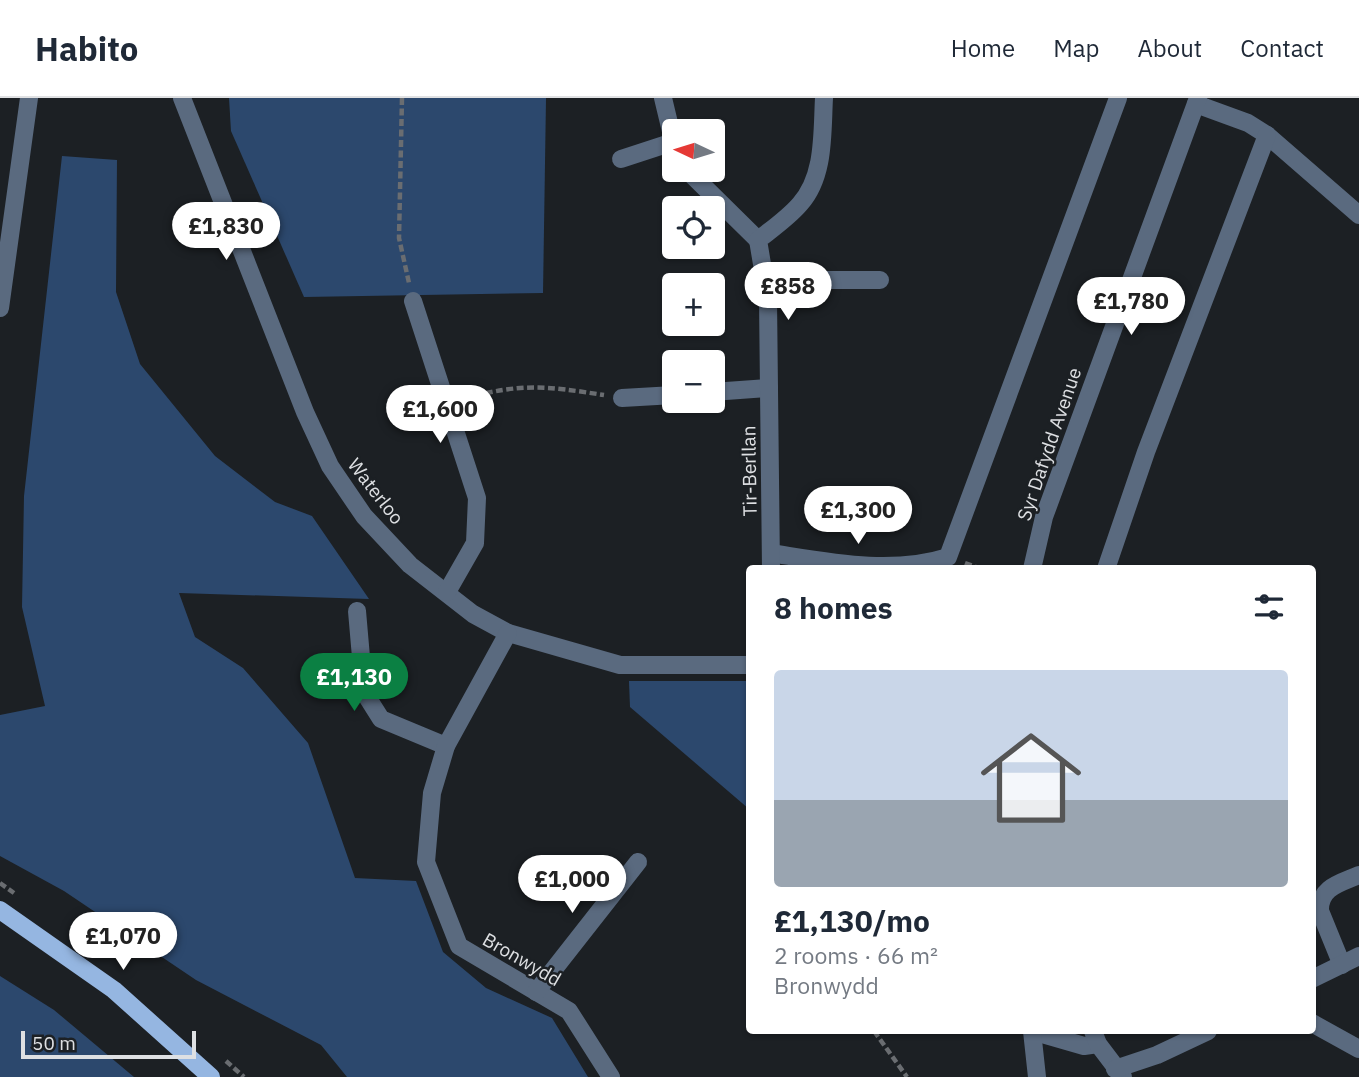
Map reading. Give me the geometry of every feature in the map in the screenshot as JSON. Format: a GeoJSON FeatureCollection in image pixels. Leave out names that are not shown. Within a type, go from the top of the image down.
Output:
{"type":"FeatureCollection","features":[{"type":"Feature","properties":{"kind":"main road"},"geometry":{"type":"LineString","coordinates":[[0,909],[114,990],[211,1077]]}},
{"type":"Feature","properties":{"kind":"street"},"geometry":{"type":"LineString","coordinates":[[0,308],[29,98]]}},
{"type":"Feature","properties":{"kind":"street","name":"Waterloo"},"geometry":{"type":"LineString","coordinates":[[182,98],[255,288],[330,466],[364,516],[410,565],[473,614],[508,634],[620,666],[746,665]]}},
{"type":"Feature","properties":{"kind":"street"},"geometry":{"type":"LineString","coordinates":[[663,98],[668,119]]}},
{"type":"Feature","properties":{"kind":"street"},"geometry":{"type":"LineString","coordinates":[[699,182],[758,240],[801,203],[812,182],[821,156],[824,98]]}},
{"type":"Feature","properties":{"kind":"street","name":"Tir-Berllan"},"geometry":{"type":"LineString","coordinates":[[758,240],[766,287],[771,561],[925,565],[948,557],[1118,98]]}},
{"type":"Feature","properties":{"kind":"street"},"geometry":{"type":"LineString","coordinates":[[1197,101],[1248,123],[1267,135],[1359,215]]}},
{"type":"Feature","properties":{"kind":"street","name":"Syr Dafydd Avenue"},"geometry":{"type":"LineString","coordinates":[[1033,565],[1044,517],[1197,101]]}},
{"type":"Feature","properties":{"kind":"street"},"geometry":{"type":"LineString","coordinates":[[1107,565],[1146,452],[1267,135]]}},
{"type":"Feature","properties":{"kind":"street"},"geometry":{"type":"LineString","coordinates":[[621,159],[662,146]]}},
{"type":"Feature","properties":{"kind":"street"},"geometry":{"type":"LineString","coordinates":[[766,287],[788,280],[880,280]]}},
{"type":"Feature","properties":{"kind":"street"},"geometry":{"type":"LineString","coordinates":[[413,301],[477,498],[475,544],[447,592]]}},
{"type":"Feature","properties":{"kind":"street"},"geometry":{"type":"LineString","coordinates":[[725,391],[769,388]]}},
{"type":"Feature","properties":{"kind":"street"},"geometry":{"type":"LineString","coordinates":[[622,398],[662,396]]}},
{"type":"Feature","properties":{"kind":"street"},"geometry":{"type":"LineString","coordinates":[[357,611],[364,692],[381,719],[446,746]]}},
{"type":"Feature","properties":{"kind":"street","name":"Bronwydd"},"geometry":{"type":"LineString","coordinates":[[508,634],[446,746],[432,793],[426,862],[459,946],[569,1011],[611,1077]]}},
{"type":"Feature","properties":{"kind":"street"},"geometry":{"type":"LineString","coordinates":[[536,992],[638,862]]}},
{"type":"Feature","properties":{"kind":"street"},"geometry":{"type":"LineString","coordinates":[[1342,965],[1320,902],[1322,894],[1330,888],[1359,875]]}},
{"type":"Feature","properties":{"kind":"street"},"geometry":{"type":"LineString","coordinates":[[1316,977],[1359,957]]}},
{"type":"Feature","properties":{"kind":"street"},"geometry":{"type":"LineString","coordinates":[[1316,1025],[1358,1047]]}},
{"type":"Feature","properties":{"kind":"street"},"geometry":{"type":"LineString","coordinates":[[1032,1034],[1037,1077]]}},
{"type":"Feature","properties":{"kind":"street"},"geometry":{"type":"LineString","coordinates":[[1042,1034],[1084,1046],[1095,1037],[1119,1073],[1202,1034]]}},
{"type":"Feature","properties":{"kind":"path"},"geometry":{"type":"LineString","coordinates":[[402,98],[400,238],[413,301]]}},
{"type":"Feature","properties":{"kind":"path"},"geometry":{"type":"LineString","coordinates":[[447,403],[507,387],[538,385],[622,398]]}},
{"type":"Feature","properties":{"kind":"path"},"geometry":{"type":"LineString","coordinates":[[876,1034],[907,1077]]}},
{"type":"Feature","properties":{"kind":"shaded area"},"geometry":{"type":"Polygon","coordinates":[[[229,98],[546,98],[543,293],[304,297],[231,131],[229,98]]]}},
{"type":"Feature","properties":{"kind":"shaded area"},"geometry":{"type":"Polygon","coordinates":[[[62,156],[117,160],[116,292],[140,364],[215,456],[275,502],[312,516],[369,599],[179,593],[195,637],[243,668],[308,743],[355,878],[416,881],[443,952],[486,988],[552,1018],[588,1077],[347,1077],[321,1045],[196,980],[64,891],[0,856],[0,715],[45,706],[22,607],[24,496],[62,156]]]}},
{"type":"Feature","properties":{"kind":"shaded area"},"geometry":{"type":"Polygon","coordinates":[[[629,681],[746,681],[746,806],[630,707],[629,681]]]}},
{"type":"Feature","properties":{"kind":"shaded area"},"geometry":{"type":"Polygon","coordinates":[[[0,976],[54,1010],[134,1077],[0,1077],[0,976]]]}}]}
